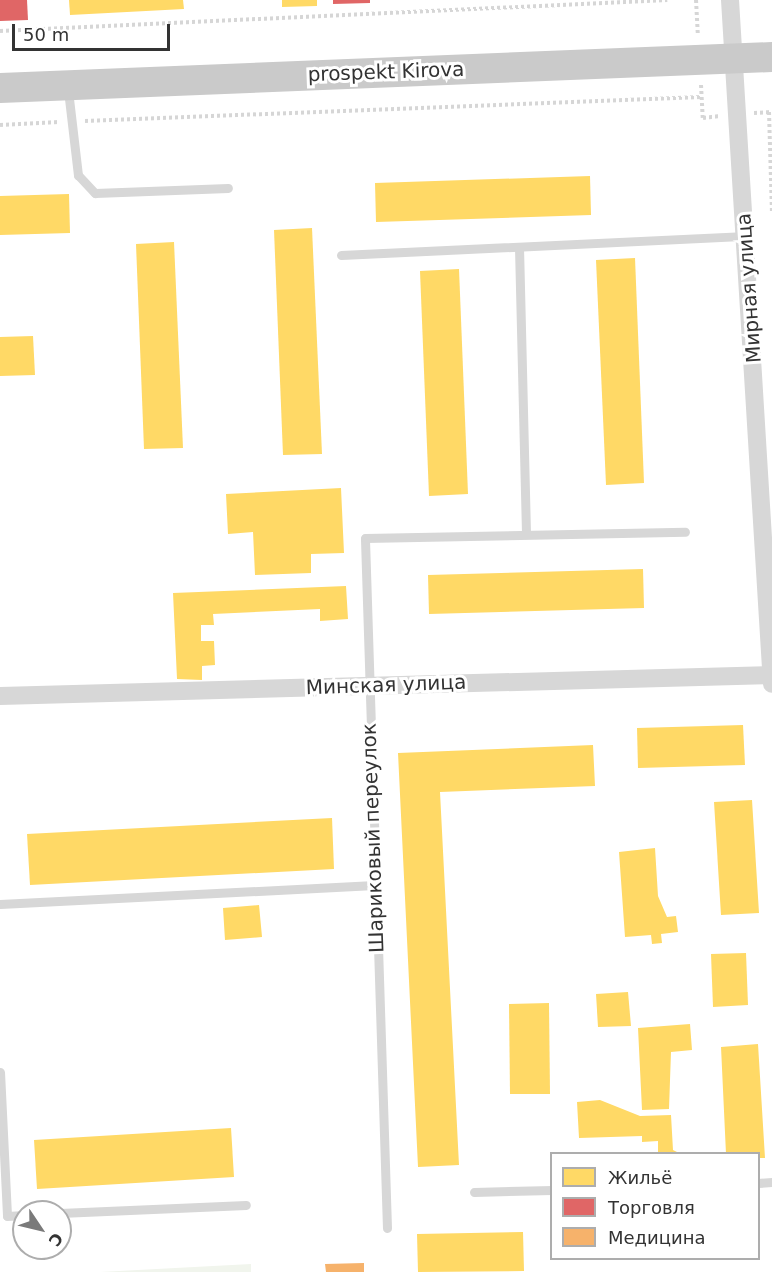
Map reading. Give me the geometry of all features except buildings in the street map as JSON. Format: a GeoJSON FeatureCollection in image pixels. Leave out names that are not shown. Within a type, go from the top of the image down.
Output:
{"type":"FeatureCollection","features":[{"type":"Feature","properties":{"kind":"main road","name":"prospekt Kirova"},"geometry":{"type":"LineString","coordinates":[[0,88],[772,57]]}},
{"type":"Feature","properties":{"kind":"street","name":"Мирная улица"},"geometry":{"type":"LineString","coordinates":[[730,0],[731,59],[747,236],[772,684]]}},
{"type":"Feature","properties":{"kind":"street","name":"Минская улица"},"geometry":{"type":"LineString","coordinates":[[0,696],[771,675]]}},
{"type":"Feature","properties":{"kind":"lane"},"geometry":{"type":"LineString","coordinates":[[68,85],[70,122],[78,175],[95,193],[228,188]]}},
{"type":"Feature","properties":{"kind":"lane"},"geometry":{"type":"LineString","coordinates":[[341,255],[747,236]]}},
{"type":"Feature","properties":{"kind":"lane"},"geometry":{"type":"LineString","coordinates":[[519,247],[526,534],[685,532]]}},
{"type":"Feature","properties":{"kind":"lane","name":"Шариковый переулок"},"geometry":{"type":"LineString","coordinates":[[387,1228],[366,686],[365,538],[526,534]]}},
{"type":"Feature","properties":{"kind":"lane"},"geometry":{"type":"LineString","coordinates":[[0,904],[375,885]]}},
{"type":"Feature","properties":{"kind":"lane"},"geometry":{"type":"LineString","coordinates":[[0,1072],[8,1216],[12,1216]]}},
{"type":"Feature","properties":{"kind":"lane"},"geometry":{"type":"LineString","coordinates":[[474,1192],[550,1190]]}},
{"type":"Feature","properties":{"kind":"lane"},"geometry":{"type":"LineString","coordinates":[[72,1212],[246,1205]]}},
{"type":"Feature","properties":{"kind":"path"},"geometry":{"type":"LineString","coordinates":[[0,31],[667,0]]}},
{"type":"Feature","properties":{"kind":"path"},"geometry":{"type":"LineString","coordinates":[[0,125],[702,96]]}},
{"type":"Feature","properties":{"kind":"path"},"geometry":{"type":"LineString","coordinates":[[769,112],[772,214]]}},
{"type":"Feature","properties":{"kind":"shaded area"},"geometry":{"type":"Polygon","coordinates":[[[251,1264],[251,1272],[100,1272],[251,1264]]]}}]}
